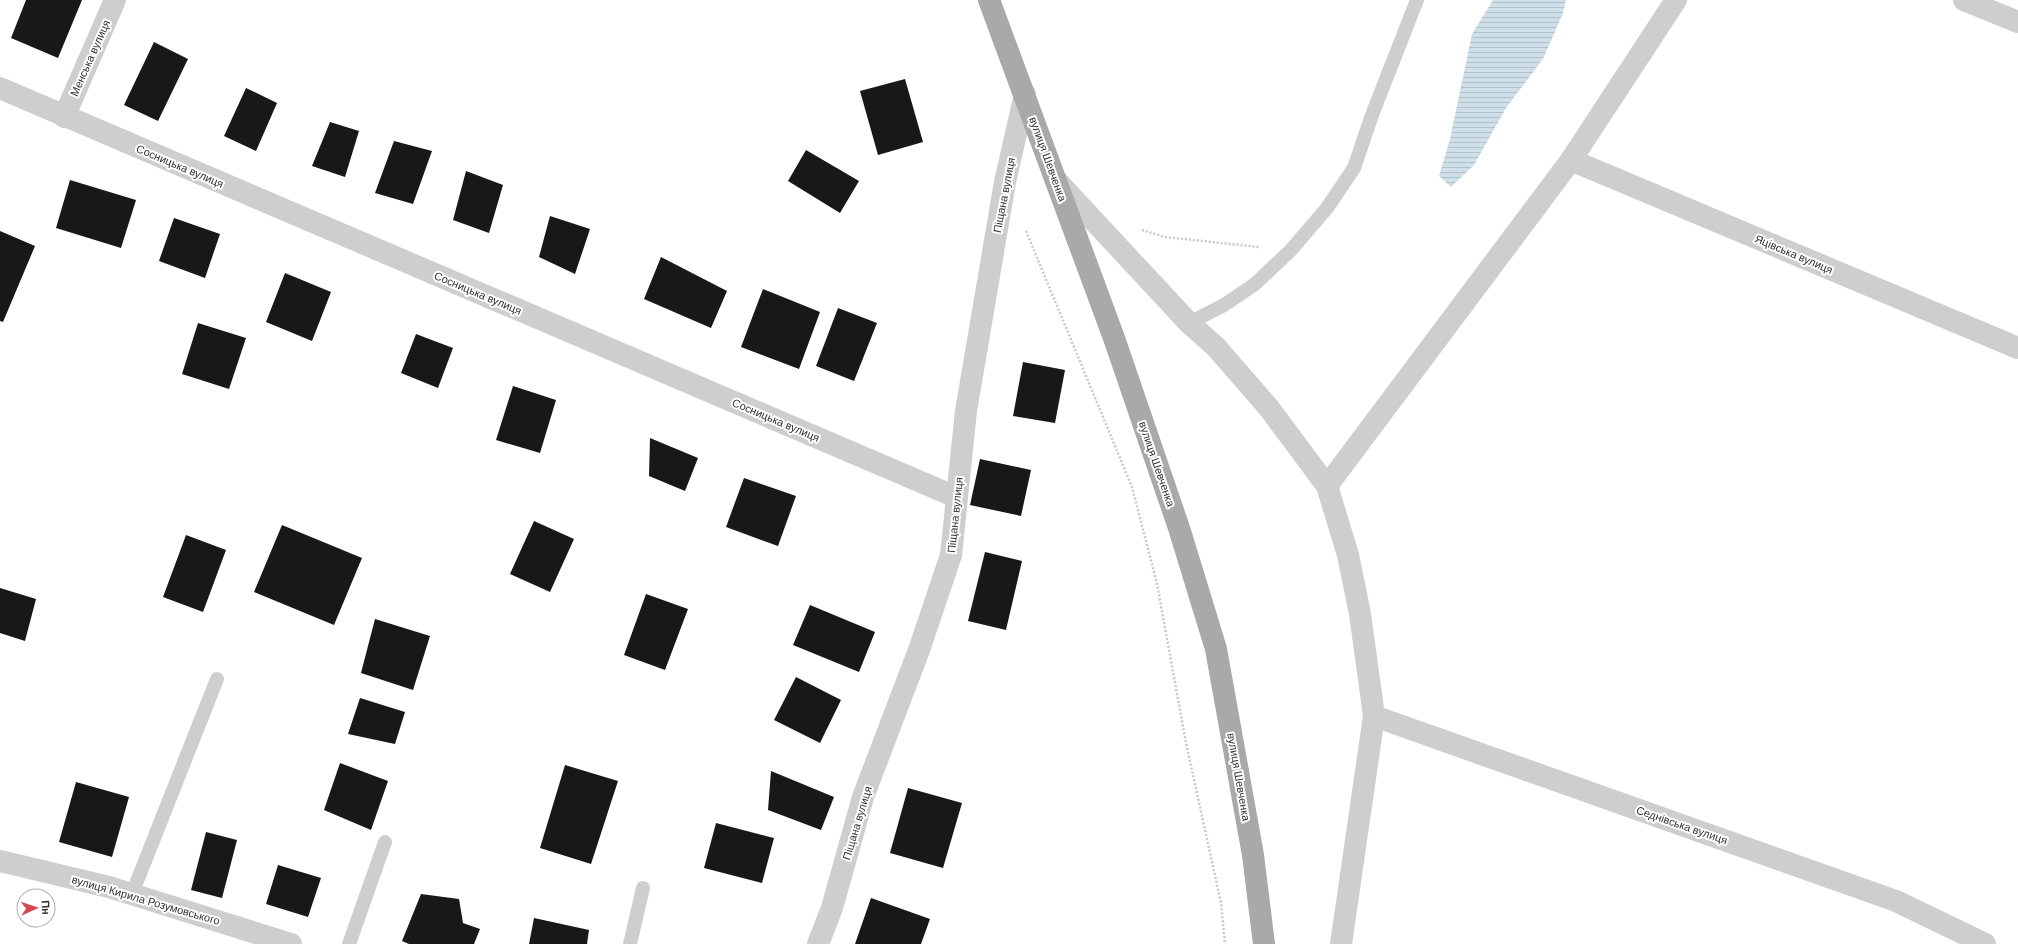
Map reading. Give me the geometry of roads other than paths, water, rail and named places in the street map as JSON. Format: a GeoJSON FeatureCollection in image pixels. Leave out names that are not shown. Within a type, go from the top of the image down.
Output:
{"type":"FeatureCollection","features":[{"type":"Feature","properties":{"kind":"main road","name":"вулиця Шевченка"},"geometry":{"type":"LineString","coordinates":[[989,0],[1117,346],[1179,528],[1216,649],[1253,855],[1264,944]]}},
{"type":"Feature","properties":{"kind":"street","name":"Менська вулиця"},"geometry":{"type":"LineString","coordinates":[[64,117],[115,0]]}},
{"type":"Feature","properties":{"kind":"street"},"geometry":{"type":"LineString","coordinates":[[1327,486],[1571,160],[1676,0]]}},
{"type":"Feature","properties":{"kind":"street"},"geometry":{"type":"LineString","coordinates":[[1964,0],[2018,22]]}},
{"type":"Feature","properties":{"kind":"street","name":"Сосницька вулиця"},"geometry":{"type":"LineString","coordinates":[[0,88],[64,117],[956,497]]}},
{"type":"Feature","properties":{"kind":"street","name":"Піщана вулиця"},"geometry":{"type":"LineString","coordinates":[[818,944],[832,908],[863,797],[919,650],[951,555],[966,411],[1006,182],[1025,94]]}},
{"type":"Feature","properties":{"kind":"street","name":"Яцівська вулиця"},"geometry":{"type":"LineString","coordinates":[[1571,160],[2018,348]]}},
{"type":"Feature","properties":{"kind":"street"},"geometry":{"type":"LineString","coordinates":[[1055,178],[1189,323],[1216,347],[1269,408],[1327,486],[1348,555],[1360,614],[1374,716],[1341,944]]}},
{"type":"Feature","properties":{"kind":"street","name":"Седнівська вулиця"},"geometry":{"type":"LineString","coordinates":[[1374,716],[1896,900],[1985,944]]}},
{"type":"Feature","properties":{"kind":"street","name":"вулиця Кирила Розумовського"},"geometry":{"type":"LineString","coordinates":[[0,861],[132,894],[291,944]]}},
{"type":"Feature","properties":{"kind":"lane"},"geometry":{"type":"LineString","coordinates":[[1189,323],[1224,305],[1255,284],[1292,250],[1327,208],[1354,168],[1372,115],[1417,0]]}},
{"type":"Feature","properties":{"kind":"lane"},"geometry":{"type":"LineString","coordinates":[[132,894],[216,679]]}},
{"type":"Feature","properties":{"kind":"lane"},"geometry":{"type":"LineString","coordinates":[[349,944],[385,842]]}},
{"type":"Feature","properties":{"kind":"lane"},"geometry":{"type":"LineString","coordinates":[[630,944],[644,888]]}}]}
